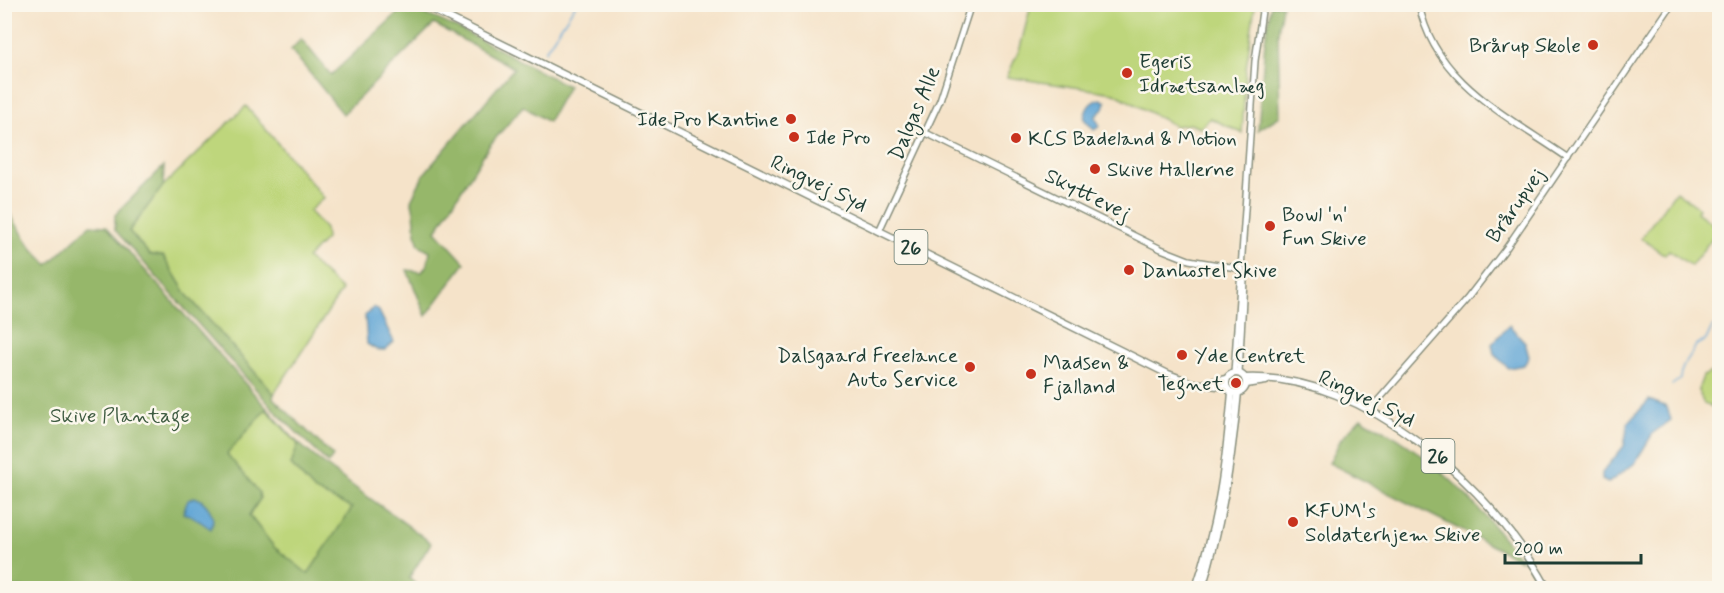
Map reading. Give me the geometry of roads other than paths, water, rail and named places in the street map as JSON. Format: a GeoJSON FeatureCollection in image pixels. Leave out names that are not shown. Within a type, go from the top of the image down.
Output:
{"type":"FeatureCollection","features":[{"type":"Feature","properties":{"kind":"main road","name":"Ringvej Syd"},"geometry":{"type":"LineString","coordinates":[[421,4],[1168,374],[1232,390]]}},
{"type":"Feature","properties":{"kind":"main road","name":"26"},"geometry":{"type":"LineString","coordinates":[[1226,379],[1236,373]]}},
{"type":"Feature","properties":{"kind":"main road"},"geometry":{"type":"LineString","coordinates":[[1196,588],[1211,543],[1222,495],[1232,390],[1245,381],[1236,373]]}},
{"type":"Feature","properties":{"kind":"main road","name":"Ringvej Syd"},"geometry":{"type":"LineString","coordinates":[[1205,384],[1226,379]]}},
{"type":"Feature","properties":{"kind":"main road"},"geometry":{"type":"LineString","coordinates":[[1202,588],[1223,510],[1233,450],[1232,390],[1226,379]]}},
{"type":"Feature","properties":{"kind":"main road","name":"Ringvej Syd"},"geometry":{"type":"LineString","coordinates":[[1245,381],[1284,380],[1319,390],[1368,412],[1412,437],[1467,482],[1512,533],[1547,588]]}},
{"type":"Feature","properties":{"kind":"street","name":"Dalgas Alle"},"geometry":{"type":"LineString","coordinates":[[879,231],[926,133],[956,54],[971,4]]}},
{"type":"Feature","properties":{"kind":"street"},"geometry":{"type":"LineString","coordinates":[[1236,373],[1256,61],[1263,4]]}},
{"type":"Feature","properties":{"kind":"street"},"geometry":{"type":"LineString","coordinates":[[1419,4],[1432,44],[1452,73],[1471,92],[1568,158]]}},
{"type":"Feature","properties":{"kind":"street","name":"Brårupvej"},"geometry":{"type":"LineString","coordinates":[[1368,412],[1480,283],[1672,4]]}},
{"type":"Feature","properties":{"kind":"street","name":"Skyttevej"},"geometry":{"type":"LineString","coordinates":[[926,133],[1161,249],[1189,260],[1242,269]]}},
{"type":"Feature","properties":{"kind":"water"},"geometry":{"type":"Polygon","coordinates":[[[1101,99],[1106,102],[1104,108],[1095,117],[1100,126],[1094,130],[1084,119],[1091,103],[1101,99]]]}},
{"type":"Feature","properties":{"kind":"water"},"geometry":{"type":"Polygon","coordinates":[[[374,307],[379,311],[394,342],[385,350],[377,350],[367,344],[365,316],[374,307]]]}},
{"type":"Feature","properties":{"kind":"water"},"geometry":{"type":"Polygon","coordinates":[[[1509,325],[1525,342],[1529,357],[1524,365],[1508,368],[1494,354],[1492,344],[1509,325]]]}},
{"type":"Feature","properties":{"kind":"water"},"geometry":{"type":"Polygon","coordinates":[[[1649,400],[1667,407],[1671,420],[1653,433],[1635,463],[1608,483],[1602,480],[1602,473],[1624,446],[1628,423],[1649,400]]]}},
{"type":"Feature","properties":{"kind":"water"},"geometry":{"type":"Polygon","coordinates":[[[195,497],[203,502],[212,514],[211,529],[192,516],[183,513],[188,500],[195,497]]]}},
{"type":"Feature","properties":{"kind":"waterway"},"geometry":{"type":"LineString","coordinates":[[545,51],[576,4]]}},
{"type":"Feature","properties":{"kind":"waterway"},"geometry":{"type":"LineString","coordinates":[[1672,385],[1680,379],[1680,374],[1696,345],[1706,340],[1712,327],[1720,325]]}},
{"type":"Feature","properties":{"kind":"place","name":"Brårup Skole"},"geometry":{"type":"Point","coordinates":[1593,45]}},
{"type":"Feature","properties":{"kind":"place","name":"Egeris Idrætsanlæg"},"geometry":{"type":"Point","coordinates":[1127,73]}},
{"type":"Feature","properties":{"kind":"place","name":"Ide Pro Kantine"},"geometry":{"type":"Point","coordinates":[791,119]}},
{"type":"Feature","properties":{"kind":"place","name":"Ide Pro"},"geometry":{"type":"Point","coordinates":[794,137]}},
{"type":"Feature","properties":{"kind":"place","name":"KCS Badeland & Motion"},"geometry":{"type":"Point","coordinates":[1016,138]}},
{"type":"Feature","properties":{"kind":"place","name":"Skive Hallerne"},"geometry":{"type":"Point","coordinates":[1095,169]}},
{"type":"Feature","properties":{"kind":"place","name":"Bowl 'n' Fun Skive"},"geometry":{"type":"Point","coordinates":[1270,226]}},
{"type":"Feature","properties":{"kind":"place","name":"Danhostel Skive"},"geometry":{"type":"Point","coordinates":[1129,270]}},
{"type":"Feature","properties":{"kind":"place","name":"Yde Centret"},"geometry":{"type":"Point","coordinates":[1182,355]}},
{"type":"Feature","properties":{"kind":"place","name":"Dalsgaard Freelance Auto Service"},"geometry":{"type":"Point","coordinates":[970,367]}},
{"type":"Feature","properties":{"kind":"place","name":"Madsen & Fjalland"},"geometry":{"type":"Point","coordinates":[1031,374]}},
{"type":"Feature","properties":{"kind":"place","name":"Tegnet"},"geometry":{"type":"Point","coordinates":[1236,383]}},
{"type":"Feature","properties":{"kind":"place","name":"KFUM's Soldaterhjem Skive"},"geometry":{"type":"Point","coordinates":[1293,522]}},
{"type":"Feature","properties":{"kind":"park label","name":"Skive Plantage"},"geometry":{"type":"Point","coordinates":[120,415]}}]}
